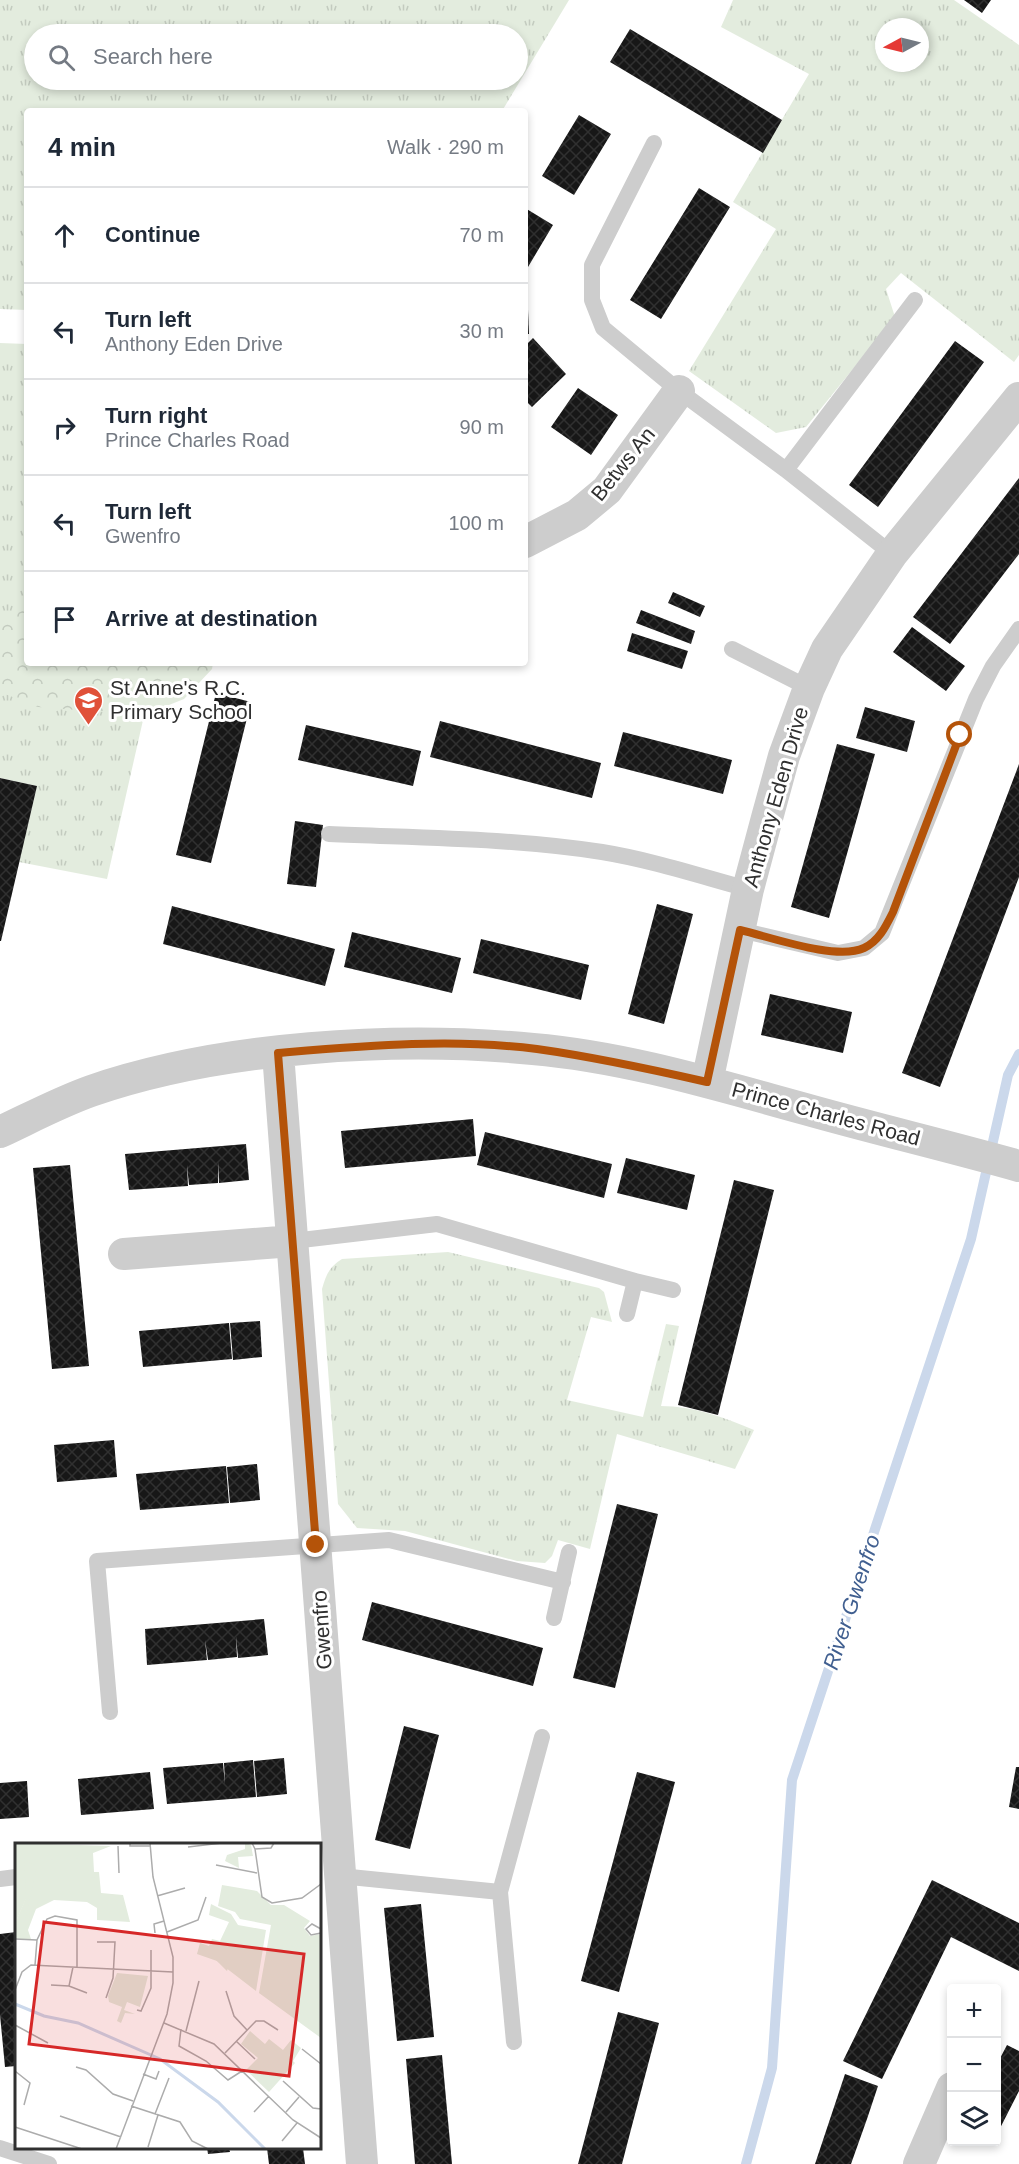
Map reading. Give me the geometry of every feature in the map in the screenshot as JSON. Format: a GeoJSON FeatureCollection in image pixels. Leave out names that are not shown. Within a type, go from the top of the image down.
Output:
{"type":"FeatureCollection","features":[{"type":"Feature","properties":{"kind":"street","name":"Betws An"},"geometry":{"type":"LineString","coordinates":[[528,540],[577,515],[607,490],[679,391]]}},
{"type":"Feature","properties":{"kind":"street","name":"Anthony Eden Drive"},"geometry":{"type":"LineString","coordinates":[[707,1082],[748,889],[784,756],[809,688],[828,649],[891,554],[1019,398]]}},
{"type":"Feature","properties":{"kind":"street","name":"Prince Charles Road"},"geometry":{"type":"LineString","coordinates":[[0,1132],[89,1092],[155,1072],[213,1060],[372,1045],[458,1045],[535,1049],[630,1065],[707,1082],[1015,1165]]}},
{"type":"Feature","properties":{"kind":"street","name":"Gwenfro"},"geometry":{"type":"LineString","coordinates":[[278,1053],[316,1545],[333,1858],[363,2164]]}},
{"type":"Feature","properties":{"kind":"street"},"geometry":{"type":"LineString","coordinates":[[124,1254],[293,1241]]}},
{"type":"Feature","properties":{"kind":"street"},"geometry":{"type":"LineString","coordinates":[[919,2164],[949,2092]]}},
{"type":"Feature","properties":{"kind":"lane"},"geometry":{"type":"LineString","coordinates":[[654,143],[592,265],[592,300],[603,328],[679,391],[786,470],[891,554]]}},
{"type":"Feature","properties":{"kind":"lane"},"geometry":{"type":"LineString","coordinates":[[786,470],[915,300]]}},
{"type":"Feature","properties":{"kind":"lane"},"geometry":{"type":"LineString","coordinates":[[740,930],[838,953],[864,948],[882,933],[893,912],[960,735],[993,666],[1019,629]]}},
{"type":"Feature","properties":{"kind":"lane"},"geometry":{"type":"LineString","coordinates":[[732,650],[809,688]]}},
{"type":"Feature","properties":{"kind":"lane"},"geometry":{"type":"LineString","coordinates":[[329,834],[527,843],[565,847],[606,853],[748,889]]}},
{"type":"Feature","properties":{"kind":"lane"},"geometry":{"type":"LineString","coordinates":[[293,1241],[437,1224],[673,1290]]}},
{"type":"Feature","properties":{"kind":"lane"},"geometry":{"type":"LineString","coordinates":[[627,1314],[635,1281]]}},
{"type":"Feature","properties":{"kind":"lane"},"geometry":{"type":"LineString","coordinates":[[110,1712],[98,1562],[389,1540],[563,1582]]}},
{"type":"Feature","properties":{"kind":"lane"},"geometry":{"type":"LineString","coordinates":[[554,1618],[569,1552]]}},
{"type":"Feature","properties":{"kind":"lane"},"geometry":{"type":"LineString","coordinates":[[514,2042],[500,1892],[542,1737]]}},
{"type":"Feature","properties":{"kind":"lane"},"geometry":{"type":"LineString","coordinates":[[333,1858],[500,1892]]}},
{"type":"Feature","properties":{"kind":"lane"},"geometry":{"type":"LineString","coordinates":[[0,1879],[15,1877]]}},
{"type":"Feature","properties":{"kind":"lane"},"geometry":{"type":"LineString","coordinates":[[0,2148],[49,2164]]}},
{"type":"Feature","properties":{"kind":"green space"},"geometry":{"type":"Polygon","coordinates":[[[0,0],[569,0],[528,68],[528,24],[24,24],[24,90],[515,90],[504,108],[24,108],[24,310],[0,309],[0,0]]]}},
{"type":"Feature","properties":{"kind":"green space"},"geometry":{"type":"Polygon","coordinates":[[[733,0],[954,0],[1019,45],[1019,355],[1014,362],[901,273],[886,289],[895,317],[806,427],[776,433],[689,371],[776,229],[733,202],[809,74],[721,27],[733,0]]]}},
{"type":"Feature","properties":{"kind":"green space"},"geometry":{"type":"Polygon","coordinates":[[[0,343],[24,344],[24,666],[35,666],[146,707],[107,879],[19,862],[37,786],[0,778],[0,343]]]}},
{"type":"Feature","properties":{"kind":"green space"},"geometry":{"type":"Polygon","coordinates":[[[24,610],[24,666],[212,666],[212,669],[184,699],[144,715],[38,707],[0,692],[0,619],[24,610]]]}},
{"type":"Feature","properties":{"kind":"green space"},"geometry":{"type":"Polygon","coordinates":[[[448,1252],[599,1288],[604,1292],[612,1322],[591,1317],[567,1400],[643,1417],[666,1324],[679,1326],[661,1406],[708,1413],[754,1430],[735,1469],[617,1434],[590,1549],[558,1540],[552,1556],[545,1563],[517,1561],[405,1531],[357,1528],[338,1504],[323,1284],[331,1268],[342,1259],[448,1252]]]}},
{"type":"Feature","properties":{"kind":"building"},"geometry":{"type":"Polygon","coordinates":[[[964,0],[991,0],[982,13],[964,0]]]}},
{"type":"Feature","properties":{"kind":"building"},"geometry":{"type":"Polygon","coordinates":[[[630,29],[782,120],[763,153],[610,62],[630,29]]]}},
{"type":"Feature","properties":{"kind":"building"},"geometry":{"type":"Polygon","coordinates":[[[579,115],[611,134],[574,195],[542,176],[579,115]]]}},
{"type":"Feature","properties":{"kind":"building"},"geometry":{"type":"Polygon","coordinates":[[[699,188],[730,207],[661,319],[630,300],[699,188]]]}},
{"type":"Feature","properties":{"kind":"building"},"geometry":{"type":"Polygon","coordinates":[[[528,210],[553,225],[528,267],[528,210]]]}},
{"type":"Feature","properties":{"kind":"building"},"geometry":{"type":"Polygon","coordinates":[[[533,338],[566,374],[532,407],[528,403],[528,343],[533,338]]]}},
{"type":"Feature","properties":{"kind":"building"},"geometry":{"type":"Polygon","coordinates":[[[955,341],[984,362],[878,507],[849,485],[955,341]]]}},
{"type":"Feature","properties":{"kind":"building"},"geometry":{"type":"Polygon","coordinates":[[[578,388],[618,415],[591,455],[551,427],[578,388]]]}},
{"type":"Feature","properties":{"kind":"building"},"geometry":{"type":"Polygon","coordinates":[[[1019,478],[1019,554],[950,644],[913,617],[1019,478]]]}},
{"type":"Feature","properties":{"kind":"building"},"geometry":{"type":"Polygon","coordinates":[[[673,592],[705,606],[700,617],[668,603],[673,592]]]}},
{"type":"Feature","properties":{"kind":"building"},"geometry":{"type":"Polygon","coordinates":[[[641,610],[695,631],[691,644],[636,623],[641,610]]]}},
{"type":"Feature","properties":{"kind":"building"},"geometry":{"type":"Polygon","coordinates":[[[912,627],[965,666],[946,691],[893,652],[912,627]]]}},
{"type":"Feature","properties":{"kind":"building"},"geometry":{"type":"Polygon","coordinates":[[[632,633],[688,651],[682,669],[627,651],[632,633]]]}},
{"type":"Feature","properties":{"kind":"building"},"geometry":{"type":"Polygon","coordinates":[[[216,693],[251,702],[211,863],[176,855],[216,693]]]}},
{"type":"Feature","properties":{"kind":"building"},"geometry":{"type":"Polygon","coordinates":[[[865,707],[915,721],[907,752],[856,738],[865,707]]]}},
{"type":"Feature","properties":{"kind":"building"},"geometry":{"type":"Polygon","coordinates":[[[440,721],[601,763],[592,798],[430,757],[440,721]]]}},
{"type":"Feature","properties":{"kind":"building"},"geometry":{"type":"Polygon","coordinates":[[[306,725],[421,751],[413,786],[298,760],[306,725]]]}},
{"type":"Feature","properties":{"kind":"building"},"geometry":{"type":"Polygon","coordinates":[[[623,732],[732,760],[723,794],[614,766],[623,732]]]}},
{"type":"Feature","properties":{"kind":"building"},"geometry":{"type":"Polygon","coordinates":[[[837,744],[875,754],[829,918],[791,907],[837,744]]]}},
{"type":"Feature","properties":{"kind":"building"},"geometry":{"type":"Polygon","coordinates":[[[1019,764],[1019,877],[940,1087],[902,1073],[1019,764]]]}},
{"type":"Feature","properties":{"kind":"building"},"geometry":{"type":"Polygon","coordinates":[[[0,778],[37,786],[1,941],[0,941],[0,778]]]}},
{"type":"Feature","properties":{"kind":"building"},"geometry":{"type":"Polygon","coordinates":[[[295,821],[323,825],[316,887],[287,884],[295,821]]]}},
{"type":"Feature","properties":{"kind":"building"},"geometry":{"type":"Polygon","coordinates":[[[657,904],[693,914],[664,1024],[628,1014],[657,904]]]}},
{"type":"Feature","properties":{"kind":"building"},"geometry":{"type":"Polygon","coordinates":[[[172,906],[335,949],[325,986],[163,944],[172,906]]]}},
{"type":"Feature","properties":{"kind":"building"},"geometry":{"type":"Polygon","coordinates":[[[352,932],[461,958],[452,993],[344,967],[352,932]]]}},
{"type":"Feature","properties":{"kind":"building"},"geometry":{"type":"Polygon","coordinates":[[[481,939],[589,965],[581,1000],[473,973],[481,939]]]}},
{"type":"Feature","properties":{"kind":"building"},"geometry":{"type":"Polygon","coordinates":[[[770,994],[852,1012],[843,1053],[761,1035],[770,994]]]}},
{"type":"Feature","properties":{"kind":"building"},"geometry":{"type":"Polygon","coordinates":[[[473,1119],[476,1156],[345,1168],[341,1131],[473,1119]]]}},
{"type":"Feature","properties":{"kind":"building"},"geometry":{"type":"Polygon","coordinates":[[[485,1132],[612,1164],[604,1198],[477,1165],[485,1132]]]}},
{"type":"Feature","properties":{"kind":"building"},"geometry":{"type":"Polygon","coordinates":[[[246,1144],[249,1180],[219,1183],[218,1162],[218,1183],[189,1185],[187,1165],[188,1186],[129,1190],[125,1154],[246,1144]]]}},
{"type":"Feature","properties":{"kind":"building"},"geometry":{"type":"Polygon","coordinates":[[[626,1158],[695,1175],[687,1210],[617,1193],[626,1158]]]}},
{"type":"Feature","properties":{"kind":"building"},"geometry":{"type":"Polygon","coordinates":[[[70,1165],[89,1366],[52,1369],[33,1168],[70,1165]]]}},
{"type":"Feature","properties":{"kind":"building"},"geometry":{"type":"Polygon","coordinates":[[[734,1180],[774,1190],[718,1415],[678,1405],[734,1180]]]}},
{"type":"Feature","properties":{"kind":"building"},"geometry":{"type":"Polygon","coordinates":[[[260,1321],[262,1357],[233,1360],[230,1323],[260,1321]]]}},
{"type":"Feature","properties":{"kind":"building"},"geometry":{"type":"Polygon","coordinates":[[[229,1323],[232,1359],[143,1367],[139,1331],[229,1323]]]}},
{"type":"Feature","properties":{"kind":"building"},"geometry":{"type":"Polygon","coordinates":[[[114,1440],[117,1477],[57,1482],[54,1445],[114,1440]]]}},
{"type":"Feature","properties":{"kind":"building"},"geometry":{"type":"Polygon","coordinates":[[[257,1464],[260,1500],[230,1503],[227,1467],[257,1464]]]}},
{"type":"Feature","properties":{"kind":"building"},"geometry":{"type":"Polygon","coordinates":[[[226,1466],[229,1503],[140,1510],[136,1474],[226,1466]]]}},
{"type":"Feature","properties":{"kind":"building"},"geometry":{"type":"Polygon","coordinates":[[[617,1504],[658,1514],[615,1688],[573,1678],[617,1504]]]}},
{"type":"Feature","properties":{"kind":"building"},"geometry":{"type":"Polygon","coordinates":[[[372,1602],[543,1648],[533,1686],[362,1640],[372,1602]]]}},
{"type":"Feature","properties":{"kind":"building"},"geometry":{"type":"Polygon","coordinates":[[[264,1619],[268,1655],[238,1658],[236,1636],[237,1657],[208,1660],[205,1640],[207,1660],[147,1665],[145,1629],[264,1619]]]}},
{"type":"Feature","properties":{"kind":"building"},"geometry":{"type":"Polygon","coordinates":[[[404,1726],[439,1735],[410,1849],[375,1840],[404,1726]]]}},
{"type":"Feature","properties":{"kind":"building"},"geometry":{"type":"Polygon","coordinates":[[[284,1758],[287,1794],[257,1797],[254,1761],[284,1758]]]}},
{"type":"Feature","properties":{"kind":"building"},"geometry":{"type":"Polygon","coordinates":[[[253,1760],[256,1797],[167,1804],[163,1768],[223,1763],[225,1784],[224,1763],[253,1760]]]}},
{"type":"Feature","properties":{"kind":"building"},"geometry":{"type":"Polygon","coordinates":[[[1016,1767],[1019,1767],[1019,1809],[1009,1807],[1016,1767]]]}},
{"type":"Feature","properties":{"kind":"building"},"geometry":{"type":"Polygon","coordinates":[[[150,1772],[154,1809],[81,1815],[78,1779],[150,1772]]]}},
{"type":"Feature","properties":{"kind":"building"},"geometry":{"type":"Polygon","coordinates":[[[637,1772],[675,1782],[619,1992],[581,1981],[637,1772]]]}},
{"type":"Feature","properties":{"kind":"building"},"geometry":{"type":"Polygon","coordinates":[[[27,1781],[29,1817],[0,1819],[0,1783],[27,1781]]]}},
{"type":"Feature","properties":{"kind":"building"},"geometry":{"type":"Polygon","coordinates":[[[932,1880],[1019,1923],[1019,1971],[951,1937],[882,2079],[843,2061],[932,1880]]]}},
{"type":"Feature","properties":{"kind":"building"},"geometry":{"type":"Polygon","coordinates":[[[421,1904],[434,2037],[397,2041],[384,1908],[421,1904]]]}},
{"type":"Feature","properties":{"kind":"building"},"geometry":{"type":"Polygon","coordinates":[[[15,1932],[15,2066],[5,2067],[0,2015],[0,1934],[15,1932]]]}},
{"type":"Feature","properties":{"kind":"building"},"geometry":{"type":"Polygon","coordinates":[[[618,2012],[659,2023],[622,2164],[578,2164],[618,2012]]]}},
{"type":"Feature","properties":{"kind":"building"},"geometry":{"type":"Polygon","coordinates":[[[1007,2045],[1019,2051],[1019,2091],[1001,2126],[1001,2092],[1001,2056],[1007,2045]]]}},
{"type":"Feature","properties":{"kind":"building"},"geometry":{"type":"Polygon","coordinates":[[[442,2055],[452,2164],[415,2164],[406,2059],[442,2055]]]}},
{"type":"Feature","properties":{"kind":"building"},"geometry":{"type":"Polygon","coordinates":[[[845,2074],[878,2086],[851,2164],[815,2164],[845,2074]]]}},
{"type":"Feature","properties":{"kind":"building"},"geometry":{"type":"Polygon","coordinates":[[[207,2149],[229,2149],[230,2152],[208,2154],[207,2149]]]}},
{"type":"Feature","properties":{"kind":"building"},"geometry":{"type":"Polygon","coordinates":[[[267,2149],[303,2149],[305,2164],[269,2164],[267,2149]]]}},
{"type":"Feature","properties":{"kind":"waterway","name":"River Gwenfro"},"geometry":{"type":"LineString","coordinates":[[746,2164],[772,2068],[792,1780],[971,1239],[1008,1075],[1019,1054]]}},
{"type":"Feature","properties":{"kind":"place","name":"St Anne's R.C. Primary School"},"geometry":{"type":"Point","coordinates":[89,726]}},
{"type":"Feature","properties":{"kind":"route"},"geometry":{"type":"LineString","coordinates":[[316,1545],[278,1053],[372,1045],[458,1045],[535,1049],[630,1065],[707,1082],[740,930],[838,953],[864,948],[882,933],[893,912],[960,735]]}}]}
